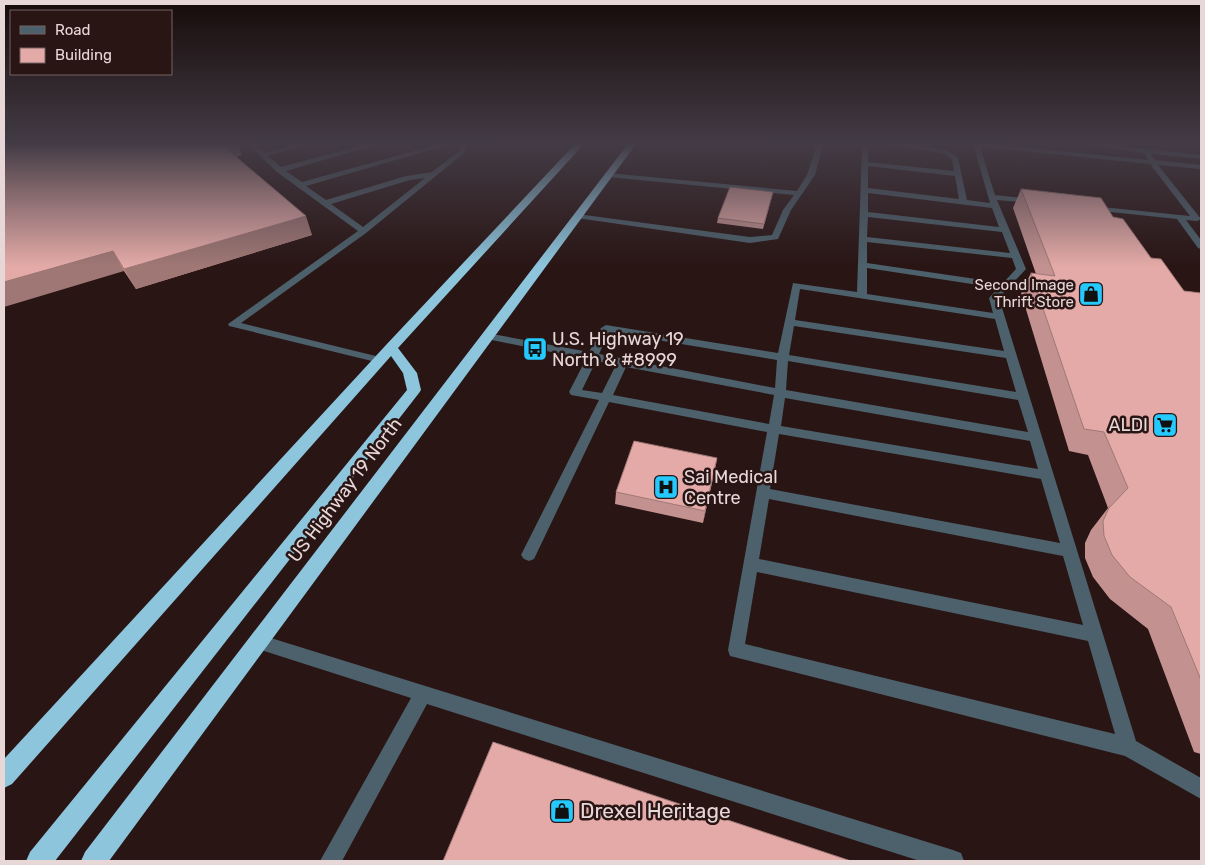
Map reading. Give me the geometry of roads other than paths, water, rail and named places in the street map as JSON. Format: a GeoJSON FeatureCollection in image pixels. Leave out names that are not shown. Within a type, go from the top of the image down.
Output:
{"type":"FeatureCollection","features":[{"type":"Feature","properties":{"kind":"highway"},"geometry":{"type":"LineString","coordinates":[[4,776],[386,354],[543,184]]}},
{"type":"Feature","properties":{"kind":"highway","name":"US Highway 19 North"},"geometry":{"type":"LineString","coordinates":[[94,861],[601,184]]}},
{"type":"Feature","properties":{"kind":"highway"},"geometry":{"type":"LineString","coordinates":[[39,861],[414,390],[410,374],[386,354]]}},
{"type":"Feature","properties":{"kind":"street"},"geometry":{"type":"LineString","coordinates":[[325,202],[387,184]]}},
{"type":"Feature","properties":{"kind":"street"},"geometry":{"type":"LineString","coordinates":[[386,354],[233,324],[363,231],[422,184]]}},
{"type":"Feature","properties":{"kind":"street"},"geometry":{"type":"LineString","coordinates":[[702,184],[798,194]]}},
{"type":"Feature","properties":{"kind":"street"},"geometry":{"type":"LineString","coordinates":[[578,216],[750,240],[775,237],[787,210],[805,184]]}},
{"type":"Feature","properties":{"kind":"street"},"geometry":{"type":"LineString","coordinates":[[862,296],[864,184]]}},
{"type":"Feature","properties":{"kind":"street"},"geometry":{"type":"LineString","coordinates":[[960,184],[963,202]]}},
{"type":"Feature","properties":{"kind":"street"},"geometry":{"type":"LineString","coordinates":[[989,184],[1021,270],[994,298],[1128,747]]}},
{"type":"Feature","properties":{"kind":"street"},"geometry":{"type":"LineString","coordinates":[[1081,207],[1197,219],[1170,184]]}},
{"type":"Feature","properties":{"kind":"street"},"geometry":{"type":"LineString","coordinates":[[301,185],[363,231]]}},
{"type":"Feature","properties":{"kind":"street"},"geometry":{"type":"LineString","coordinates":[[864,190],[963,202],[1042,202]]}},
{"type":"Feature","properties":{"kind":"street"},"geometry":{"type":"LineString","coordinates":[[864,214],[1005,230]]}},
{"type":"Feature","properties":{"kind":"street"},"geometry":{"type":"LineString","coordinates":[[1179,217],[1201,246]]}},
{"type":"Feature","properties":{"kind":"street"},"geometry":{"type":"LineString","coordinates":[[863,238],[1015,256]]}},
{"type":"Feature","properties":{"kind":"street"},"geometry":{"type":"LineString","coordinates":[[862,265],[1006,286]]}},
{"type":"Feature","properties":{"kind":"street"},"geometry":{"type":"LineString","coordinates":[[1000,317],[796,285],[783,358],[780,393],[736,650],[1128,747],[1201,789]]}},
{"type":"Feature","properties":{"kind":"street"},"geometry":{"type":"LineString","coordinates":[[790,322],[1012,355]]}},
{"type":"Feature","properties":{"kind":"street"},"geometry":{"type":"LineString","coordinates":[[1024,397],[606,328],[575,392],[774,429],[1047,475]]}},
{"type":"Feature","properties":{"kind":"street"},"geometry":{"type":"LineString","coordinates":[[487,336],[780,393],[1036,438]]}},
{"type":"Feature","properties":{"kind":"street"},"geometry":{"type":"LineString","coordinates":[[529,556],[623,362]]}},
{"type":"Feature","properties":{"kind":"street"},"geometry":{"type":"LineString","coordinates":[[763,494],[1070,552]]}},
{"type":"Feature","properties":{"kind":"street"},"geometry":{"type":"LineString","coordinates":[[751,564],[1095,635]]}},
{"type":"Feature","properties":{"kind":"street"},"geometry":{"type":"LineString","coordinates":[[258,642],[953,861]]}},
{"type":"Feature","properties":{"kind":"street"},"geometry":{"type":"LineString","coordinates":[[332,861],[423,694]]}},
{"type":"Feature","properties":{"kind":"place","name":"Second Image Thrift Store"},"geometry":{"type":"Point","coordinates":[1091,294]}},
{"type":"Feature","properties":{"kind":"place","name":"U.S. Highway 19 North & #8999"},"geometry":{"type":"Point","coordinates":[535,349]}},
{"type":"Feature","properties":{"kind":"place","name":"ALDI"},"geometry":{"type":"Point","coordinates":[1165,425]}},
{"type":"Feature","properties":{"kind":"place","name":"Sai Medical Centre"},"geometry":{"type":"Point","coordinates":[666,487]}},
{"type":"Feature","properties":{"kind":"place","name":"Drexel Heritage"},"geometry":{"type":"Point","coordinates":[562,811]}}]}
